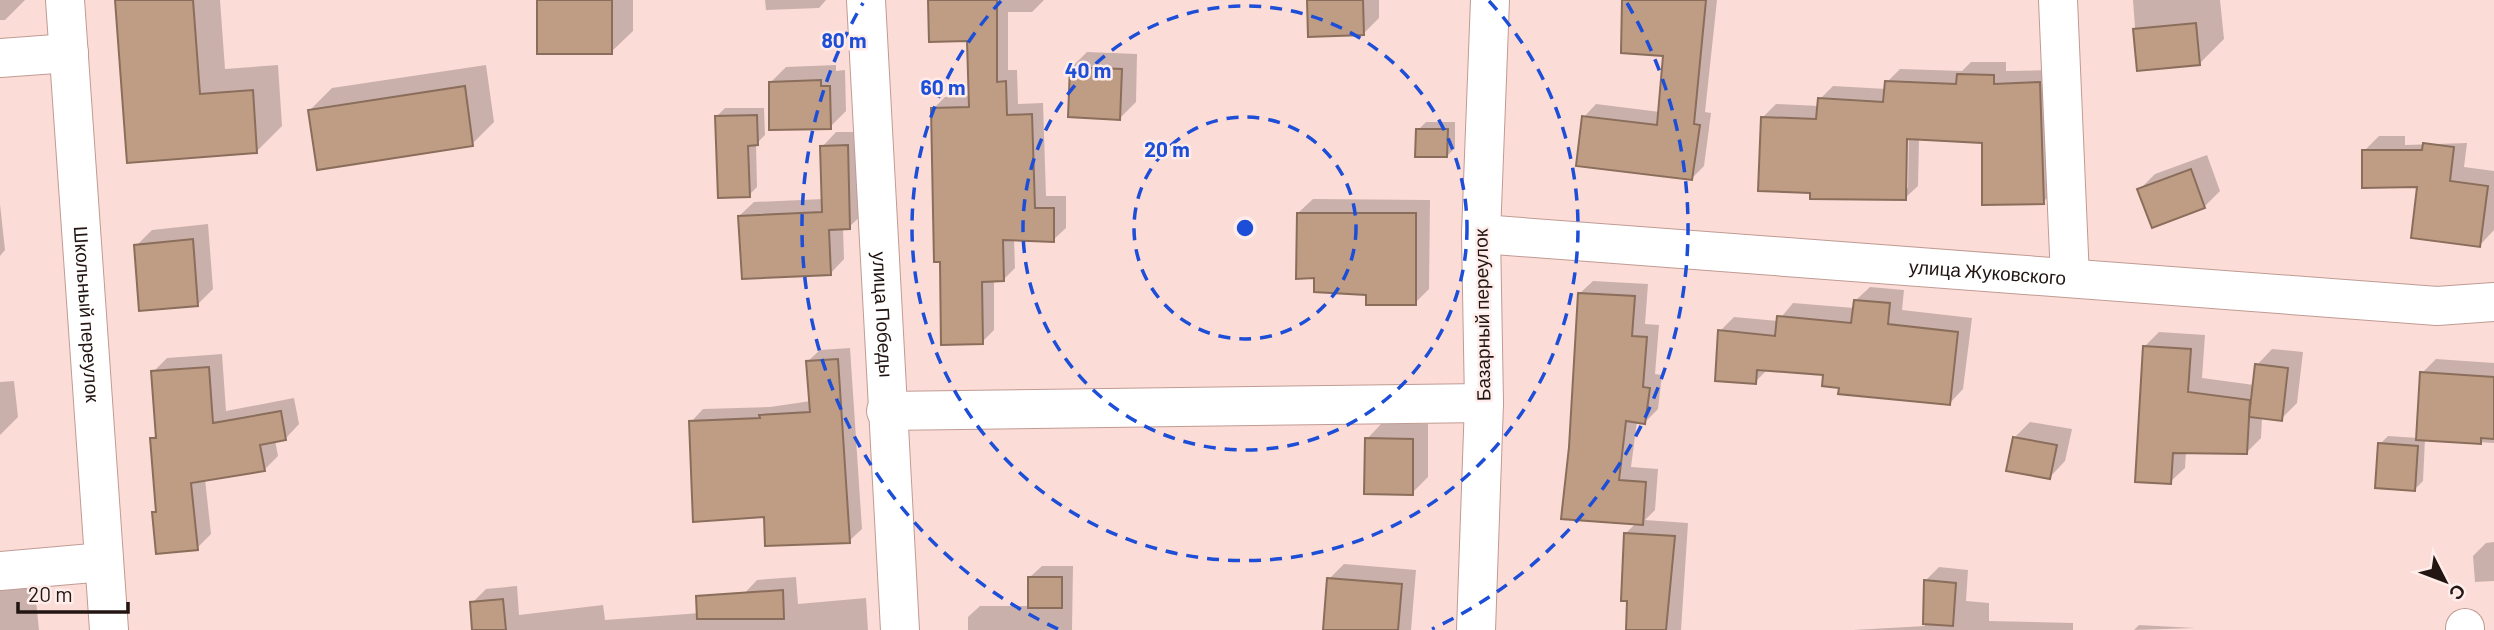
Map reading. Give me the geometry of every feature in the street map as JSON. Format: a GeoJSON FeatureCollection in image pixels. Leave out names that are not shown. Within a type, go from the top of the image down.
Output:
{"type":"FeatureCollection","features":[{"type":"Feature","properties":{"kind":"street","name":"Школьный переулок"},"geometry":{"type":"LineString","coordinates":[[65,0],[109,630]]}},
{"type":"Feature","properties":{"kind":"street","name":"улица Победы"},"geometry":{"type":"LineString","coordinates":[[866,0],[886,411],[900,630]]}},
{"type":"Feature","properties":{"kind":"street","name":"Базарный переулок"},"geometry":{"type":"LineString","coordinates":[[1476,630],[1483,403],[1481,234],[1490,0]]}},
{"type":"Feature","properties":{"kind":"street"},"geometry":{"type":"LineString","coordinates":[[2058,0],[2070,278]]}},
{"type":"Feature","properties":{"kind":"street"},"geometry":{"type":"LineString","coordinates":[[0,58],[69,52]]}},
{"type":"Feature","properties":{"kind":"street","name":"улица Жуковского"},"geometry":{"type":"LineString","coordinates":[[1481,234],[2437,306],[2494,302]]}},
{"type":"Feature","properties":{"kind":"street"},"geometry":{"type":"LineString","coordinates":[[886,411],[1483,403]]}},
{"type":"Feature","properties":{"kind":"street"},"geometry":{"type":"LineString","coordinates":[[0,571],[104,562]]}},
{"type":"Feature","properties":{"kind":"building"},"geometry":{"type":"Polygon","coordinates":[[[115,0],[193,0],[200,94],[253,90],[257,153],[127,163],[115,0]]]}},
{"type":"Feature","properties":{"kind":"building"},"geometry":{"type":"Polygon","coordinates":[[[537,0],[612,0],[612,54],[537,54],[537,0]]]}},
{"type":"Feature","properties":{"kind":"building"},"geometry":{"type":"Polygon","coordinates":[[[928,0],[997,0],[997,82],[1006,81],[1007,115],[1032,114],[1035,208],[1054,208],[1054,242],[1003,240],[1004,281],[982,282],[983,344],[941,345],[940,262],[934,262],[931,108],[969,107],[967,41],[929,42],[928,0]]]}},
{"type":"Feature","properties":{"kind":"building"},"geometry":{"type":"Polygon","coordinates":[[[1307,0],[1363,0],[1364,35],[1308,37],[1307,0]]]}},
{"type":"Feature","properties":{"kind":"building"},"geometry":{"type":"Polygon","coordinates":[[[1622,0],[1706,0],[1694,124],[1700,125],[1692,180],[1576,166],[1582,116],[1657,125],[1663,56],[1621,53],[1622,0]]]}},
{"type":"Feature","properties":{"kind":"building"},"geometry":{"type":"Polygon","coordinates":[[[2196,23],[2200,65],[2137,71],[2133,29],[2196,23]]]}},
{"type":"Feature","properties":{"kind":"building"},"geometry":{"type":"Polygon","coordinates":[[[1070,67],[1122,69],[1120,120],[1068,117],[1070,67]]]}},
{"type":"Feature","properties":{"kind":"building"},"geometry":{"type":"Polygon","coordinates":[[[1957,74],[1994,75],[1994,84],[2040,82],[2044,204],[1982,205],[1982,143],[1907,139],[1906,200],[1810,199],[1810,193],[1758,191],[1761,117],[1816,119],[1818,98],[1883,102],[1885,81],[1956,84],[1957,74]]]}},
{"type":"Feature","properties":{"kind":"building"},"geometry":{"type":"Polygon","coordinates":[[[821,80],[821,86],[830,86],[831,129],[769,130],[769,82],[821,80]]]}},
{"type":"Feature","properties":{"kind":"building"},"geometry":{"type":"Polygon","coordinates":[[[465,86],[473,146],[317,170],[308,110],[465,86]]]}},
{"type":"Feature","properties":{"kind":"building"},"geometry":{"type":"Polygon","coordinates":[[[757,115],[758,145],[748,146],[750,197],[718,198],[715,116],[757,115]]]}},
{"type":"Feature","properties":{"kind":"building"},"geometry":{"type":"Polygon","coordinates":[[[1416,129],[1448,129],[1447,157],[1415,157],[1416,129]]]}},
{"type":"Feature","properties":{"kind":"building"},"geometry":{"type":"Polygon","coordinates":[[[2423,143],[2454,147],[2450,181],[2488,186],[2480,247],[2411,238],[2417,187],[2362,188],[2362,150],[2422,150],[2423,143]]]}},
{"type":"Feature","properties":{"kind":"building"},"geometry":{"type":"Polygon","coordinates":[[[848,145],[850,229],[829,230],[831,275],[742,279],[738,216],[822,212],[820,146],[848,145]]]}},
{"type":"Feature","properties":{"kind":"building"},"geometry":{"type":"Polygon","coordinates":[[[2191,169],[2205,208],[2152,228],[2137,189],[2191,169]]]}},
{"type":"Feature","properties":{"kind":"building"},"geometry":{"type":"Polygon","coordinates":[[[1297,213],[1416,213],[1416,305],[1366,305],[1366,295],[1314,292],[1314,278],[1296,279],[1297,213]]]}},
{"type":"Feature","properties":{"kind":"building"},"geometry":{"type":"Polygon","coordinates":[[[193,239],[198,306],[139,311],[134,245],[193,239]]]}},
{"type":"Feature","properties":{"kind":"building"},"geometry":{"type":"Polygon","coordinates":[[[1578,293],[1635,296],[1632,336],[1647,337],[1643,387],[1650,388],[1645,424],[1626,421],[1619,480],[1646,482],[1643,525],[1561,519],[1569,447],[1578,293]]]}},
{"type":"Feature","properties":{"kind":"building"},"geometry":{"type":"Polygon","coordinates":[[[1854,300],[1890,303],[1888,324],[1958,332],[1950,405],[1838,394],[1839,388],[1822,386],[1823,375],[1757,370],[1756,384],[1715,381],[1718,330],[1775,336],[1777,316],[1851,323],[1854,300]]]}},
{"type":"Feature","properties":{"kind":"building"},"geometry":{"type":"Polygon","coordinates":[[[2143,346],[2191,349],[2188,392],[2250,400],[2247,454],[2173,453],[2171,484],[2135,482],[2143,346]]]}},
{"type":"Feature","properties":{"kind":"building"},"geometry":{"type":"Polygon","coordinates":[[[838,359],[850,543],[765,546],[764,517],[693,522],[689,421],[760,418],[759,415],[810,412],[806,361],[838,359]]]}},
{"type":"Feature","properties":{"kind":"building"},"geometry":{"type":"Polygon","coordinates":[[[2255,364],[2288,368],[2282,421],[2249,417],[2255,364]]]}},
{"type":"Feature","properties":{"kind":"building"},"geometry":{"type":"Polygon","coordinates":[[[209,367],[213,423],[281,411],[286,440],[260,445],[265,471],[191,483],[198,550],[156,554],[152,512],[156,512],[150,438],[156,438],[151,371],[209,367]]]}},
{"type":"Feature","properties":{"kind":"building"},"geometry":{"type":"Polygon","coordinates":[[[2420,372],[2494,377],[2494,439],[2481,438],[2481,444],[2416,440],[2420,372]]]}},
{"type":"Feature","properties":{"kind":"building"},"geometry":{"type":"Polygon","coordinates":[[[2013,437],[2057,445],[2050,479],[2006,471],[2013,437]]]}},
{"type":"Feature","properties":{"kind":"building"},"geometry":{"type":"Polygon","coordinates":[[[1365,438],[1413,439],[1413,495],[1364,494],[1365,438]]]}},
{"type":"Feature","properties":{"kind":"building"},"geometry":{"type":"Polygon","coordinates":[[[2378,443],[2418,446],[2415,491],[2375,488],[2378,443]]]}},
{"type":"Feature","properties":{"kind":"building"},"geometry":{"type":"Polygon","coordinates":[[[1624,533],[1675,536],[1666,630],[1626,630],[1627,601],[1621,601],[1624,533]]]}},
{"type":"Feature","properties":{"kind":"building"},"geometry":{"type":"Polygon","coordinates":[[[1028,577],[1062,577],[1062,608],[1028,608],[1028,577]]]}},
{"type":"Feature","properties":{"kind":"building"},"geometry":{"type":"Polygon","coordinates":[[[1327,578],[1402,584],[1398,630],[1323,630],[1327,578]]]}},
{"type":"Feature","properties":{"kind":"building"},"geometry":{"type":"Polygon","coordinates":[[[1924,580],[1956,583],[1953,626],[1923,624],[1924,580]]]}},
{"type":"Feature","properties":{"kind":"building"},"geometry":{"type":"Polygon","coordinates":[[[783,590],[784,619],[697,619],[696,596],[783,590]]]}},
{"type":"Feature","properties":{"kind":"building"},"geometry":{"type":"Polygon","coordinates":[[[503,599],[506,630],[472,630],[470,602],[503,599]]]}}]}
